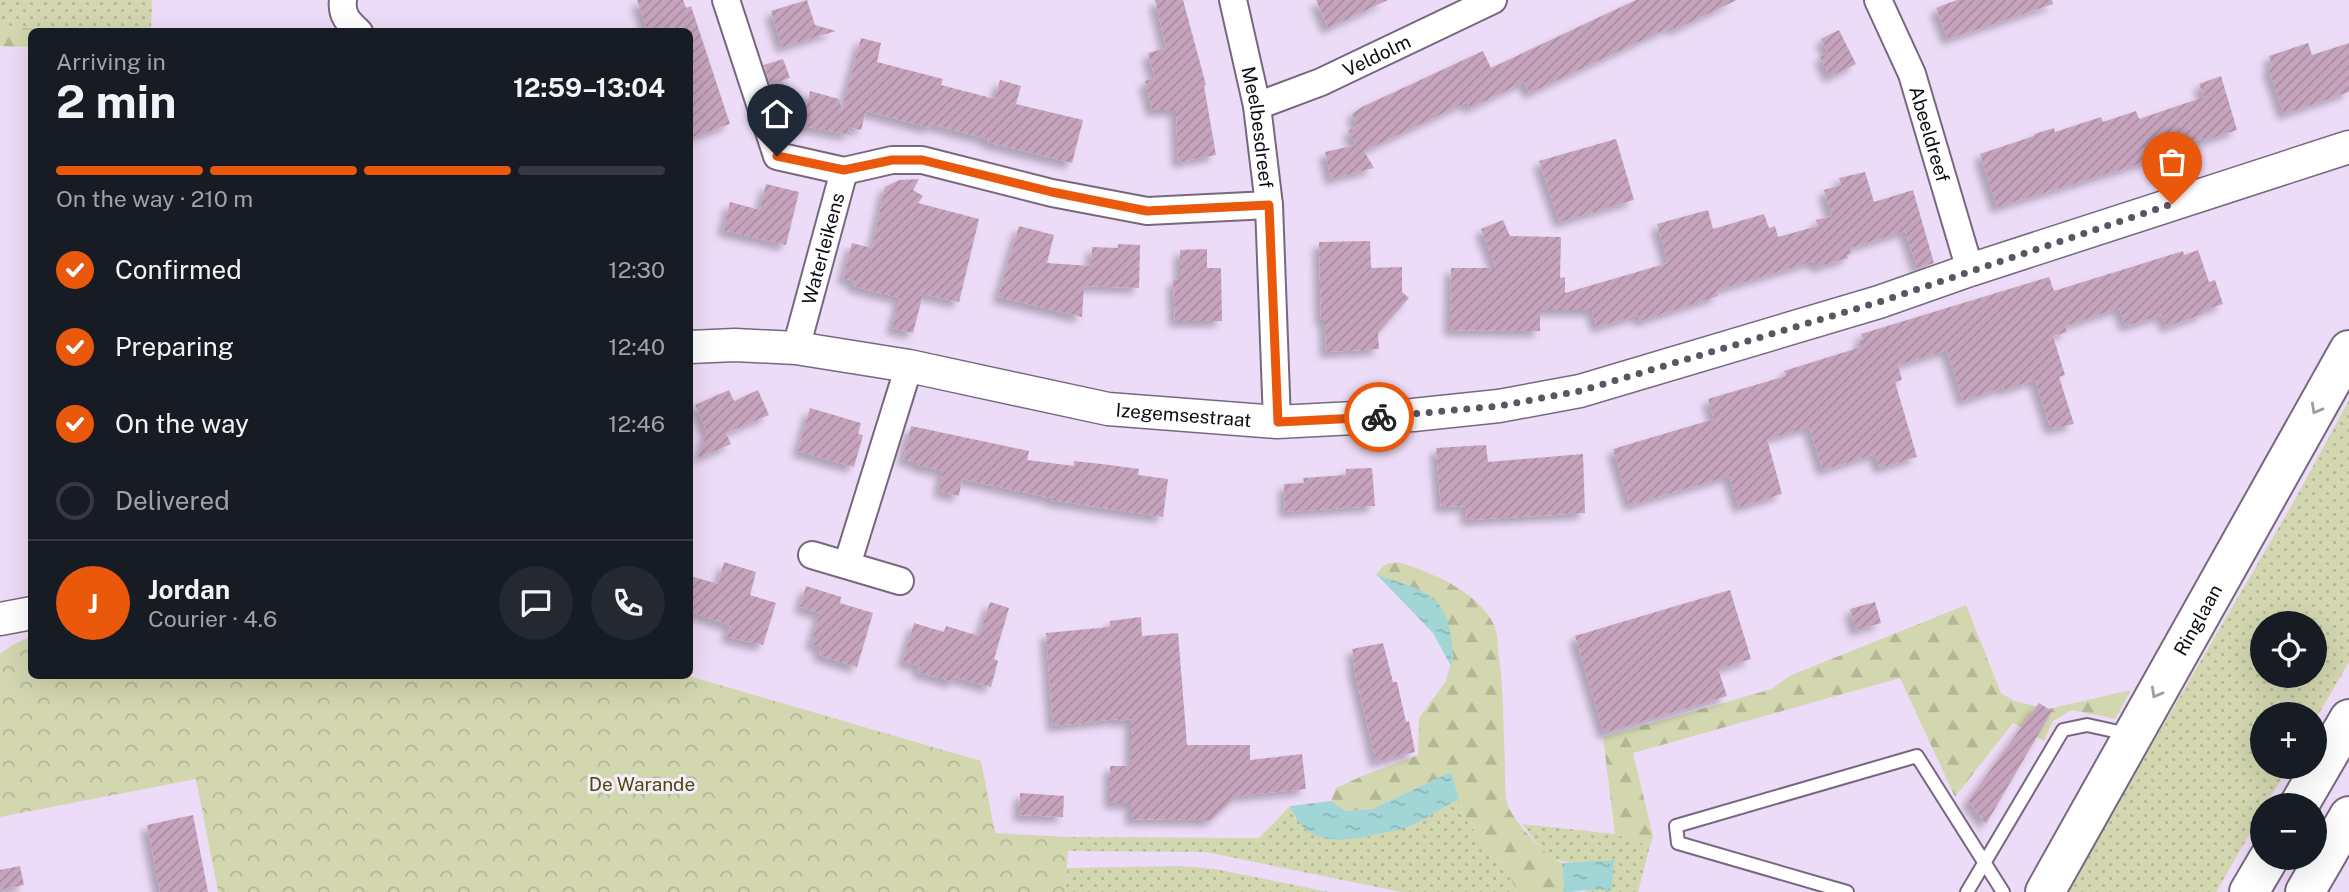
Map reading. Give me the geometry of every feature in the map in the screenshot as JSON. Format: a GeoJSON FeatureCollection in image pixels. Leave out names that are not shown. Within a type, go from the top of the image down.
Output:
{"type":"FeatureCollection","features":[{"type":"Feature","properties":{"kind":"main road","name":"Ringlaan"},"geometry":{"type":"LineString","coordinates":[[2045,892],[2349,350]]}},
{"type":"Feature","properties":{"kind":"main road"},"geometry":{"type":"LineString","coordinates":[[2306,793],[2349,719]]}},
{"type":"Feature","properties":{"kind":"main road"},"geometry":{"type":"LineString","coordinates":[[2305,892],[2349,816]]}},
{"type":"Feature","properties":{"kind":"main road"},"geometry":{"type":"LineString","coordinates":[[2249,892],[2262,870]]}},
{"type":"Feature","properties":{"kind":"street"},"geometry":{"type":"LineString","coordinates":[[343,0],[342,11],[355,28]]}},
{"type":"Feature","properties":{"kind":"street","name":"Waterleikens"},"geometry":{"type":"LineString","coordinates":[[726,0],[777,156],[844,170],[796,348]]}},
{"type":"Feature","properties":{"kind":"street","name":"Meelbesdreef"},"geometry":{"type":"LineString","coordinates":[[1233,0],[1257,106],[1269,205],[1278,422]]}},
{"type":"Feature","properties":{"kind":"street","name":"Veldolm"},"geometry":{"type":"LineString","coordinates":[[1257,106],[1321,82],[1493,0]]}},
{"type":"Feature","properties":{"kind":"street","name":"Abeeldreef"},"geometry":{"type":"LineString","coordinates":[[1878,0],[1912,74],[1970,270]]}},
{"type":"Feature","properties":{"kind":"street","name":"Izegemsestraat"},"geometry":{"type":"LineString","coordinates":[[693,347],[734,345],[796,348],[909,366],[1108,409],[1278,422],[1425,414],[1499,406],[1580,391],[1879,302],[2349,147]]}},
{"type":"Feature","properties":{"kind":"street"},"geometry":{"type":"LineString","coordinates":[[844,170],[892,160],[922,160],[1052,192],[1147,211],[1269,205]]}},
{"type":"Feature","properties":{"kind":"street"},"geometry":{"type":"LineString","coordinates":[[848,565],[909,366]]}},
{"type":"Feature","properties":{"kind":"street"},"geometry":{"type":"LineString","coordinates":[[812,555],[900,581]]}},
{"type":"Feature","properties":{"kind":"street"},"geometry":{"type":"LineString","coordinates":[[0,619],[28,615]]}},
{"type":"Feature","properties":{"kind":"lane"},"geometry":{"type":"LineString","coordinates":[[1967,892],[2063,730],[2087,725],[2133,735]]}},
{"type":"Feature","properties":{"kind":"lane"},"geometry":{"type":"LineString","coordinates":[[1847,892],[1678,843],[1676,827],[1917,756],[2003,892]]}},
{"type":"Feature","properties":{"kind":"green space"},"geometry":{"type":"Polygon","coordinates":[[[0,0],[152,0],[151,28],[0,28],[0,0]]]}},
{"type":"Feature","properties":{"kind":"green space"},"geometry":{"type":"Polygon","coordinates":[[[0,28],[28,28],[28,47],[0,46],[0,28]]]}},
{"type":"Feature","properties":{"kind":"green space"},"geometry":{"type":"Polygon","coordinates":[[[2349,400],[2349,662],[2326,702],[2250,702],[2250,779],[2281,779],[2273,793],[2250,793],[2250,833],[2216,892],[2066,892],[2293,503],[2349,400]]]}},
{"type":"Feature","properties":{"kind":"green space"},"geometry":{"type":"Polygon","coordinates":[[[1398,562],[1425,571],[1466,593],[1487,613],[1494,625],[1502,683],[1508,806],[1531,838],[1562,863],[1564,892],[1517,892],[1503,862],[1483,843],[1462,814],[1451,772],[1372,809],[1345,811],[1331,801],[1336,788],[1418,755],[1419,718],[1446,681],[1453,655],[1395,582],[1376,574],[1386,564],[1398,562]]]}},
{"type":"Feature","properties":{"kind":"green space"},"geometry":{"type":"Polygon","coordinates":[[[1966,605],[2001,693],[2014,701],[2048,709],[2131,690],[2115,719],[2072,710],[2053,721],[2044,741],[2013,723],[1955,797],[1900,678],[1633,753],[1653,836],[1650,846],[1615,834],[1603,737],[1772,689],[1789,676],[1966,605]]]}},
{"type":"Feature","properties":{"kind":"green space","name":"De Warande"},"geometry":{"type":"Polygon","coordinates":[[[28,638],[28,679],[693,677],[981,761],[995,833],[1069,837],[1065,892],[218,892],[196,779],[0,817],[0,654],[28,638]]]}},
{"type":"Feature","properties":{"kind":"green space"},"geometry":{"type":"Polygon","coordinates":[[[1459,799],[1462,814],[1483,843],[1503,862],[1517,892],[1401,892],[1206,852],[1068,851],[1069,837],[1259,838],[1290,806],[1295,819],[1406,828],[1459,799]]]}},
{"type":"Feature","properties":{"kind":"green space"},"geometry":{"type":"Polygon","coordinates":[[[1522,824],[1615,834],[1650,846],[1638,892],[1583,892],[1594,887],[1614,860],[1560,861],[1543,850],[1522,824]]]}},
{"type":"Feature","properties":{"kind":"green space"},"geometry":{"type":"Polygon","coordinates":[[[1181,866],[1215,869],[1329,892],[1065,892],[1067,868],[1181,866]]]}},
{"type":"Feature","properties":{"kind":"water"},"geometry":{"type":"Polygon","coordinates":[[[1376,574],[1424,592],[1441,607],[1450,632],[1453,653],[1451,666],[1433,633],[1376,574]]]}},
{"type":"Feature","properties":{"kind":"water"},"geometry":{"type":"Polygon","coordinates":[[[1451,772],[1459,799],[1405,828],[1360,838],[1335,840],[1314,834],[1296,819],[1290,806],[1331,801],[1345,811],[1372,809],[1451,772]]]}},
{"type":"Feature","properties":{"kind":"water"},"geometry":{"type":"Polygon","coordinates":[[[1614,860],[1611,891],[1564,892],[1562,863],[1614,860]]]}},
{"type":"Feature","properties":{"kind":"building"},"geometry":{"type":"Polygon","coordinates":[[[637,0],[683,0],[686,8],[691,6],[730,124],[693,137],[693,28],[647,28],[637,0]]]}},
{"type":"Feature","properties":{"kind":"building"},"geometry":{"type":"Polygon","coordinates":[[[807,0],[815,25],[836,31],[782,47],[771,11],[807,0]]]}},
{"type":"Feature","properties":{"kind":"building"},"geometry":{"type":"Polygon","coordinates":[[[1155,0],[1183,0],[1206,85],[1204,86],[1216,155],[1178,162],[1176,110],[1152,110],[1145,81],[1155,78],[1148,53],[1166,48],[1155,0]]]}},
{"type":"Feature","properties":{"kind":"building"},"geometry":{"type":"Polygon","coordinates":[[[1316,0],[1388,0],[1328,28],[1316,0]]]}},
{"type":"Feature","properties":{"kind":"building"},"geometry":{"type":"Polygon","coordinates":[[[1636,0],[1737,0],[1674,30],[1672,26],[1530,93],[1524,82],[1470,108],[1467,102],[1364,151],[1374,168],[1331,179],[1325,152],[1356,145],[1348,131],[1358,126],[1352,114],[1362,107],[1483,51],[1491,68],[1636,0]]]}},
{"type":"Feature","properties":{"kind":"building"},"geometry":{"type":"Polygon","coordinates":[[[1957,0],[2052,0],[2053,4],[1948,39],[1936,8],[1957,0]]]}},
{"type":"Feature","properties":{"kind":"building"},"geometry":{"type":"Polygon","coordinates":[[[1839,30],[1856,64],[1830,77],[1820,57],[1828,53],[1821,39],[1839,30]]]}},
{"type":"Feature","properties":{"kind":"building"},"geometry":{"type":"Polygon","coordinates":[[[861,38],[881,43],[877,62],[943,79],[941,85],[995,99],[1000,80],[1021,86],[1016,104],[1083,120],[1072,163],[987,142],[988,139],[931,124],[931,128],[866,111],[861,130],[848,127],[851,135],[803,126],[810,91],[839,99],[842,110],[861,38]]]}},
{"type":"Feature","properties":{"kind":"building"},"geometry":{"type":"Polygon","coordinates":[[[2308,43],[2312,55],[2349,43],[2349,92],[2284,114],[2268,67],[2272,66],[2269,56],[2308,43]]]}},
{"type":"Feature","properties":{"kind":"building"},"geometry":{"type":"Polygon","coordinates":[[[783,59],[790,78],[770,84],[764,65],[783,59]]]}},
{"type":"Feature","properties":{"kind":"building"},"geometry":{"type":"Polygon","coordinates":[[[2221,76],[2237,130],[2150,154],[2152,160],[1997,207],[1980,154],[2034,134],[2054,128],[2055,132],[2101,117],[2103,122],[2136,111],[2139,119],[2204,97],[2199,84],[2221,76]]]}},
{"type":"Feature","properties":{"kind":"building"},"geometry":{"type":"Polygon","coordinates":[[[1616,139],[1634,200],[1560,222],[1539,161],[1616,139]]]}},
{"type":"Feature","properties":{"kind":"building"},"geometry":{"type":"Polygon","coordinates":[[[1865,172],[1874,202],[1913,190],[1934,263],[1918,269],[1905,231],[1850,248],[1851,254],[1847,255],[1848,258],[1816,267],[1814,261],[1717,290],[1718,296],[1640,321],[1638,315],[1597,327],[1592,310],[1540,310],[1540,331],[1450,330],[1451,268],[1496,268],[1481,229],[1503,220],[1510,236],[1561,237],[1560,278],[1565,277],[1565,293],[1668,263],[1657,224],[1708,210],[1713,229],[1764,214],[1769,228],[1775,226],[1778,237],[1818,226],[1816,220],[1832,216],[1824,190],[1841,185],[1839,178],[1865,172]]]}},
{"type":"Feature","properties":{"kind":"building"},"geometry":{"type":"Polygon","coordinates":[[[919,179],[913,190],[923,196],[918,203],[979,219],[959,302],[923,294],[913,333],[892,328],[900,298],[853,286],[854,281],[843,278],[852,243],[872,248],[885,187],[899,180],[919,179]]]}},
{"type":"Feature","properties":{"kind":"building"},"geometry":{"type":"Polygon","coordinates":[[[766,184],[799,192],[786,245],[723,230],[730,202],[760,210],[766,184]]]}},
{"type":"Feature","properties":{"kind":"building"},"geometry":{"type":"Polygon","coordinates":[[[1019,226],[1054,235],[1047,263],[1091,266],[1092,247],[1140,245],[1139,288],[1084,286],[1082,317],[998,297],[1019,226]]]}},
{"type":"Feature","properties":{"kind":"building"},"geometry":{"type":"Polygon","coordinates":[[[1370,241],[1371,268],[1402,267],[1402,292],[1409,298],[1378,333],[1379,349],[1326,352],[1325,320],[1321,320],[1319,242],[1370,241]]]}},
{"type":"Feature","properties":{"kind":"building"},"geometry":{"type":"Polygon","coordinates":[[[1207,249],[1207,268],[1221,268],[1222,321],[1175,321],[1173,280],[1180,279],[1180,250],[1207,249]]]}},
{"type":"Feature","properties":{"kind":"building"},"geometry":{"type":"Polygon","coordinates":[[[2198,250],[2209,282],[2215,280],[2223,304],[2166,327],[2162,315],[2126,326],[2119,308],[2065,326],[2067,332],[2053,336],[2065,375],[2059,377],[2074,424],[2051,429],[2035,380],[2004,390],[2003,387],[1963,401],[1947,350],[1898,365],[1902,380],[1895,382],[1917,457],[1880,468],[1875,454],[1823,470],[1809,427],[1767,439],[1782,494],[1739,507],[1729,476],[1630,505],[1613,449],[1714,419],[1708,399],[1786,376],[1784,371],[1861,347],[1861,334],[2049,277],[2054,291],[2183,251],[2184,255],[2198,250]]]}},
{"type":"Feature","properties":{"kind":"building"},"geometry":{"type":"Polygon","coordinates":[[[729,390],[734,401],[758,390],[769,415],[726,433],[731,444],[698,458],[707,432],[695,405],[729,390]]]}},
{"type":"Feature","properties":{"kind":"building"},"geometry":{"type":"Polygon","coordinates":[[[810,408],[861,423],[858,434],[863,435],[854,467],[798,451],[810,408]]]}},
{"type":"Feature","properties":{"kind":"building"},"geometry":{"type":"Polygon","coordinates":[[[911,426],[1029,451],[1027,460],[1074,466],[1074,461],[1110,465],[1139,469],[1138,475],[1168,479],[1163,517],[1051,500],[962,479],[959,496],[939,491],[943,471],[903,459],[911,426]]]}},
{"type":"Feature","properties":{"kind":"building"},"geometry":{"type":"Polygon","coordinates":[[[1486,445],[1488,462],[1583,454],[1585,513],[1467,520],[1466,506],[1441,507],[1436,448],[1486,445]]]}},
{"type":"Feature","properties":{"kind":"building"},"geometry":{"type":"Polygon","coordinates":[[[1372,468],[1375,506],[1285,512],[1284,484],[1304,483],[1303,478],[1346,475],[1346,469],[1372,468]]]}},
{"type":"Feature","properties":{"kind":"building"},"geometry":{"type":"Polygon","coordinates":[[[724,562],[756,572],[750,595],[776,603],[763,645],[727,637],[730,625],[693,613],[693,577],[718,584],[724,562]]]}},
{"type":"Feature","properties":{"kind":"building"},"geometry":{"type":"Polygon","coordinates":[[[806,586],[841,597],[840,603],[873,613],[857,667],[819,655],[821,647],[811,644],[820,613],[800,607],[806,586]]]}},
{"type":"Feature","properties":{"kind":"building"},"geometry":{"type":"Polygon","coordinates":[[[1730,590],[1751,659],[1718,669],[1727,696],[1604,733],[1575,636],[1730,590]]]}},
{"type":"Feature","properties":{"kind":"building"},"geometry":{"type":"Polygon","coordinates":[[[990,602],[1009,608],[994,659],[998,661],[991,687],[955,677],[954,682],[918,672],[920,666],[903,661],[914,623],[944,632],[946,626],[979,636],[990,602]]]}},
{"type":"Feature","properties":{"kind":"building"},"geometry":{"type":"Polygon","coordinates":[[[1875,602],[1881,623],[1856,630],[1850,609],[1875,602]]]}},
{"type":"Feature","properties":{"kind":"building"},"geometry":{"type":"Polygon","coordinates":[[[1141,617],[1142,636],[1178,633],[1187,745],[1250,745],[1250,760],[1302,754],[1306,789],[1237,796],[1211,820],[1131,819],[1131,803],[1110,803],[1110,766],[1131,766],[1131,719],[1053,726],[1046,633],[1110,627],[1110,621],[1141,617]]]}},
{"type":"Feature","properties":{"kind":"building"},"geometry":{"type":"Polygon","coordinates":[[[1383,643],[1393,682],[1397,682],[1406,722],[1409,721],[1415,752],[1376,761],[1353,665],[1352,649],[1383,643]]]}},
{"type":"Feature","properties":{"kind":"building"},"geometry":{"type":"Polygon","coordinates":[[[2039,703],[2052,711],[1986,824],[1968,801],[2039,703]]]}},
{"type":"Feature","properties":{"kind":"building"},"geometry":{"type":"Polygon","coordinates":[[[1020,793],[1064,796],[1063,817],[1019,815],[1020,793]]]}},
{"type":"Feature","properties":{"kind":"building"},"geometry":{"type":"Polygon","coordinates":[[[193,815],[208,892],[160,892],[147,825],[193,815]]]}},
{"type":"Feature","properties":{"kind":"building"},"geometry":{"type":"Polygon","coordinates":[[[20,866],[24,885],[0,890],[0,870],[20,866]]]}},
{"type":"Feature","properties":{"kind":"way so far"},"geometry":{"type":"LineString","coordinates":[[1379,417],[1499,406],[1580,391],[1879,302],[2172,204]]}},
{"type":"Feature","properties":{"kind":"route"},"geometry":{"type":"LineString","coordinates":[[777,156],[844,170],[892,160],[922,160],[1052,192],[1147,211],[1269,205],[1278,422],[1379,417]]}}]}
